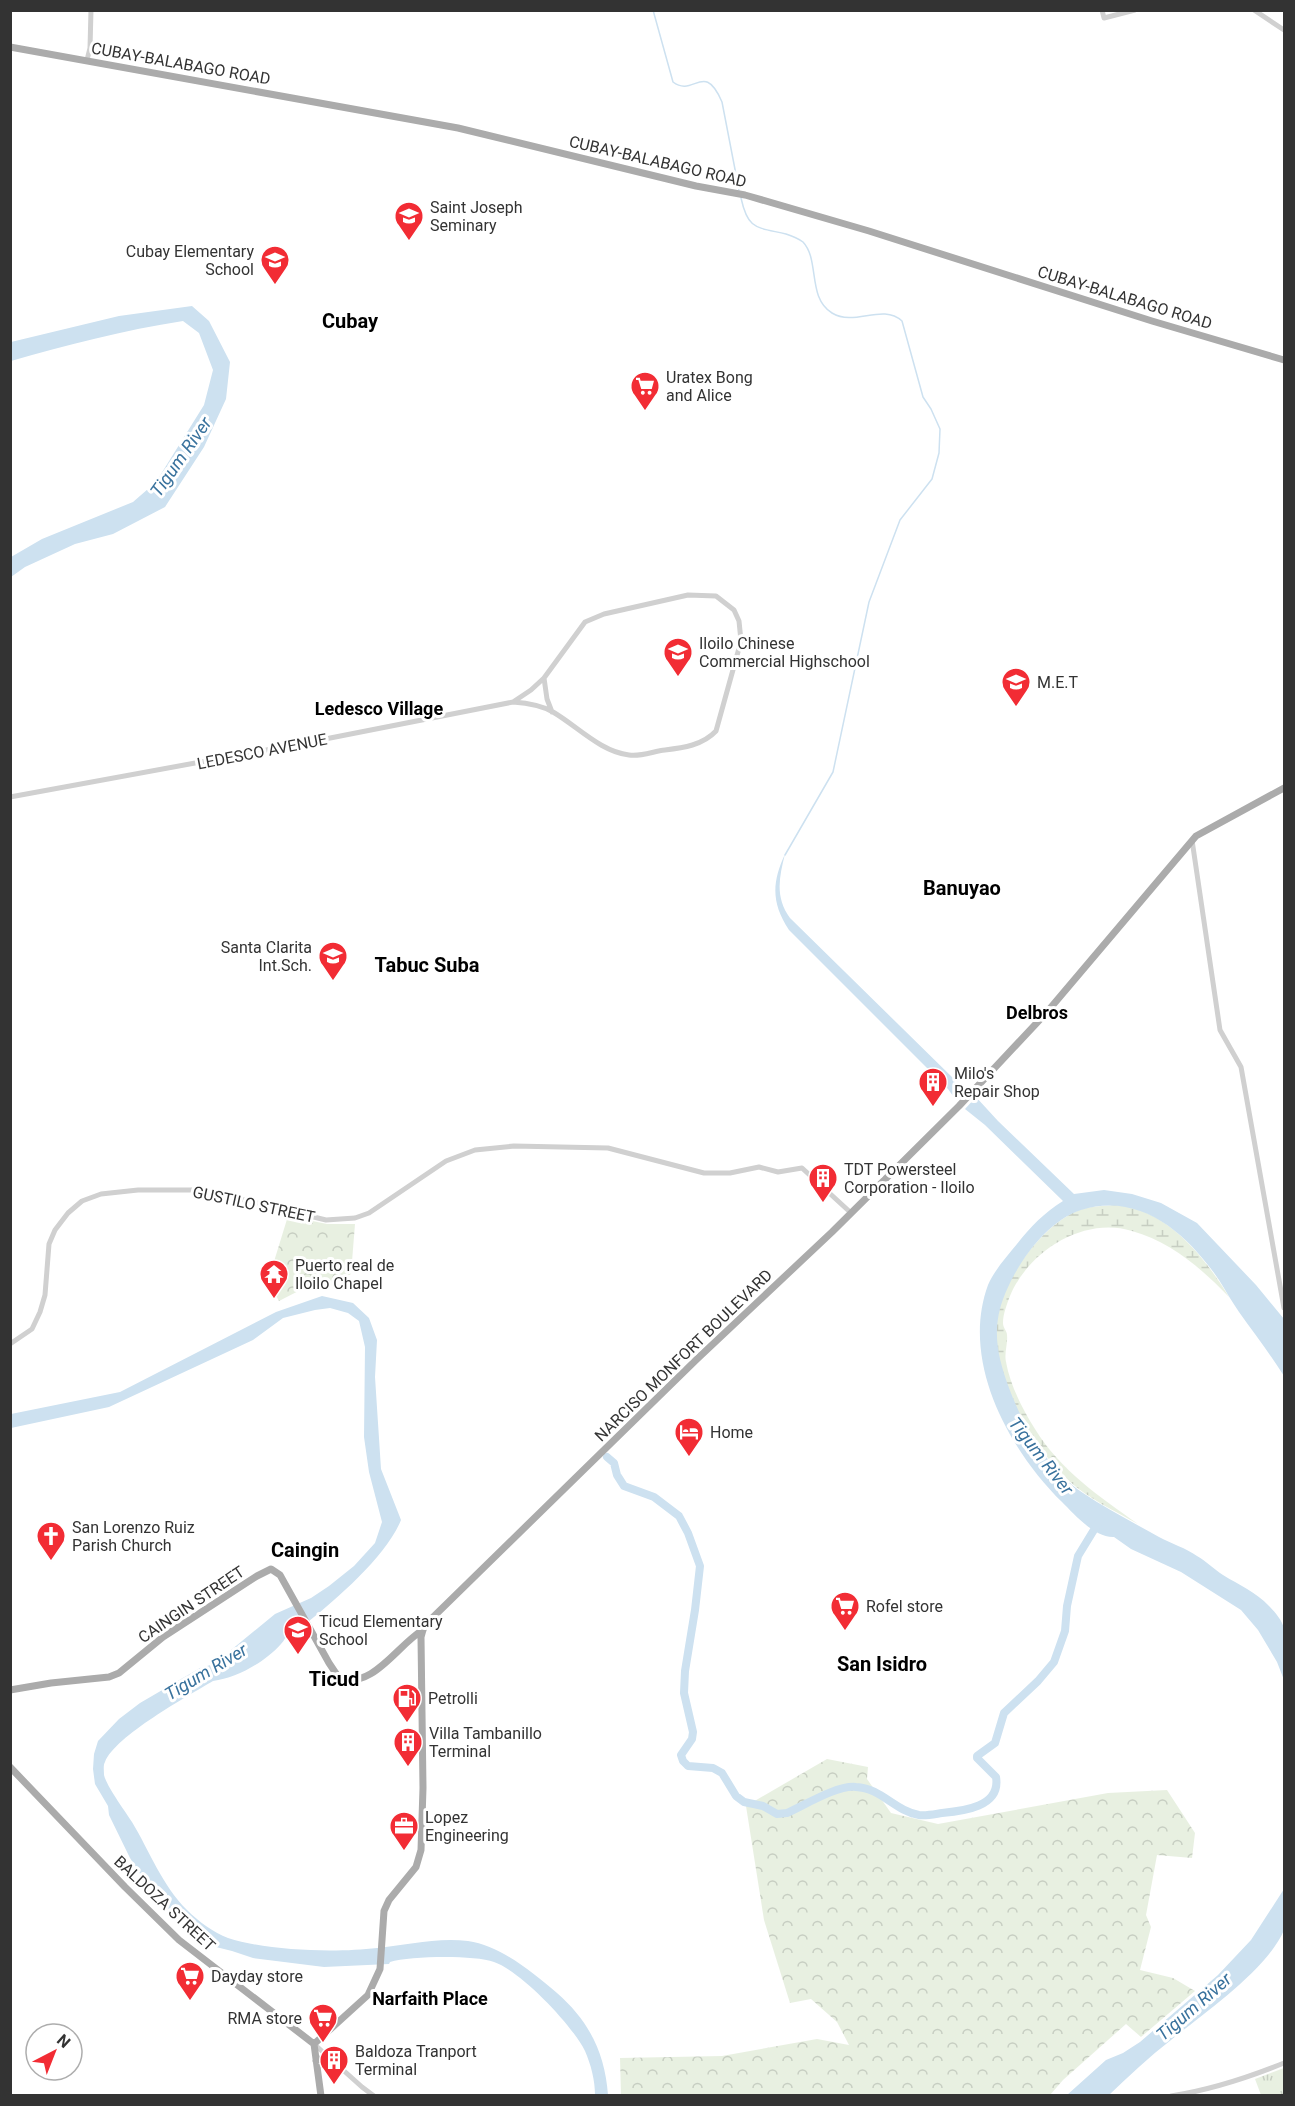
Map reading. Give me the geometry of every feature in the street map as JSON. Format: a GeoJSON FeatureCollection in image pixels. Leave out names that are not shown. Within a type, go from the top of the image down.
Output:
{"type":"FeatureCollection","features":[{"type":"Feature","properties":{"kind":"main road","name":"CUBAY-BALABAGO ROAD"},"geometry":{"type":"LineString","coordinates":[[10,47],[458,128],[737,194],[869,231],[1152,321],[1284,360]]}},
{"type":"Feature","properties":{"kind":"main road","name":"NARCISO MONFORT BOULEVARD"},"geometry":{"type":"LineString","coordinates":[[423,1630],[424,1626],[696,1359],[832,1232],[1008,1056],[1196,836],[1284,788]]}},
{"type":"Feature","properties":{"kind":"main road","name":"CAINGIN STREET"},"geometry":{"type":"LineString","coordinates":[[10,1690],[109,1677],[119,1672],[163,1637],[271,1569],[280,1575],[339,1678],[356,1679],[386,1664],[423,1630]]}},
{"type":"Feature","properties":{"kind":"main road"},"geometry":{"type":"LineString","coordinates":[[321,2096],[314,2044],[368,1995],[380,1969],[383,1915],[389,1900],[416,1867],[421,1850],[423,1630]]}},
{"type":"Feature","properties":{"kind":"main road","name":"BALDOZA STREET"},"geometry":{"type":"LineString","coordinates":[[10,1767],[179,1940],[314,2044]]}},
{"type":"Feature","properties":{"kind":"main road"},"geometry":{"type":"LineString","coordinates":[[316,2061],[328,2056]]}},
{"type":"Feature","properties":{"kind":"street"},"geometry":{"type":"LineString","coordinates":[[87,60],[91,10]]}},
{"type":"Feature","properties":{"kind":"street"},"geometry":{"type":"LineString","coordinates":[[1102,10],[1104,18],[1135,10]]}},
{"type":"Feature","properties":{"kind":"street"},"geometry":{"type":"LineString","coordinates":[[1254,10],[1284,30]]}},
{"type":"Feature","properties":{"kind":"street"},"geometry":{"type":"LineString","coordinates":[[688,595],[716,596],[734,610],[739,621],[741,641],[716,731],[709,738],[676,750],[632,756],[614,753],[552,712],[532,705],[513,702],[544,678],[585,622],[607,614],[688,595]]}},
{"type":"Feature","properties":{"kind":"street"},"geometry":{"type":"LineString","coordinates":[[544,678],[547,699],[552,712]]}},
{"type":"Feature","properties":{"kind":"street","name":"LEDESCO AVENUE"},"geometry":{"type":"LineString","coordinates":[[10,797],[513,702]]}},
{"type":"Feature","properties":{"kind":"street"},"geometry":{"type":"LineString","coordinates":[[1192,840],[1220,1030],[1241,1067],[1284,1308]]}},
{"type":"Feature","properties":{"kind":"street","name":"GUSTILO STREET"},"geometry":{"type":"LineString","coordinates":[[10,1344],[32,1329],[40,1312],[45,1295],[49,1244],[55,1230],[68,1213],[82,1201],[92,1196],[113,1192],[183,1189],[236,1198],[326,1220],[355,1218],[369,1213],[446,1161],[462,1154],[475,1150],[514,1146],[578,1147],[620,1149],[667,1165],[704,1173],[730,1173],[759,1167],[778,1172],[802,1168],[850,1212]]}},
{"type":"Feature","properties":{"kind":"street"},"geometry":{"type":"LineString","coordinates":[[314,2044],[374,2096]]}},
{"type":"Feature","properties":{"kind":"street"},"geometry":{"type":"LineString","coordinates":[[1171,2096],[1239,2080],[1284,2063]]}},
{"type":"Feature","properties":{"kind":"green space"},"geometry":{"type":"Polygon","coordinates":[[[1115,1205],[1134,1208],[1151,1215],[1182,1237],[1208,1266],[1229,1297],[1185,1257],[1160,1242],[1132,1231],[1113,1228],[1095,1229],[1077,1233],[1059,1241],[1030,1265],[1018,1280],[1010,1296],[1005,1309],[1003,1325],[1007,1334],[1008,1371],[1017,1397],[1030,1422],[1045,1444],[1069,1470],[1109,1504],[1138,1524],[1102,1504],[1069,1481],[1040,1448],[1027,1428],[1006,1385],[996,1341],[998,1312],[1003,1295],[1015,1272],[1035,1244],[1048,1230],[1079,1210],[1115,1205]]]}},
{"type":"Feature","properties":{"kind":"green space"},"geometry":{"type":"Polygon","coordinates":[[[288,1216],[327,1224],[355,1224],[351,1274],[329,1287],[316,1282],[279,1301],[268,1281],[288,1216]]]}},
{"type":"Feature","properties":{"kind":"green space"},"geometry":{"type":"Polygon","coordinates":[[[827,1759],[868,1767],[867,1779],[891,1813],[938,1824],[1108,1793],[1167,1790],[1195,1833],[1192,1858],[1157,1855],[1146,1915],[1151,1927],[1140,1970],[1173,1978],[1195,1991],[1141,2037],[1126,2024],[1063,2080],[1050,2095],[621,2095],[620,2058],[722,2056],[817,2039],[849,2045],[837,2022],[811,1999],[790,2003],[764,1920],[746,1806],[827,1759]]]}},
{"type":"Feature","properties":{"kind":"green space"},"geometry":{"type":"Polygon","coordinates":[[[1284,2068],[1284,2095],[1261,2095],[1255,2079],[1284,2068]]]}},
{"type":"Feature","properties":{"kind":"water","name":"Tigum River"},"geometry":{"type":"Polygon","coordinates":[[[192,306],[209,321],[230,362],[226,399],[204,447],[165,507],[113,534],[75,544],[25,567],[11,577],[11,557],[42,539],[133,502],[156,482],[204,405],[213,370],[199,333],[183,321],[96,338],[11,361],[11,342],[119,316],[192,306]]]}},
{"type":"Feature","properties":{"kind":"water"},"geometry":{"type":"Polygon","coordinates":[[[785,854],[781,871],[780,895],[790,918],[954,1079],[968,1088],[956,1100],[948,1089],[789,930],[779,911],[775,892],[785,854]]]}},
{"type":"Feature","properties":{"kind":"water","name":"Tigum River"},"geometry":{"type":"Polygon","coordinates":[[[976,1097],[1074,1194],[1104,1190],[1132,1194],[1161,1203],[1197,1223],[1256,1285],[1284,1319],[1284,1376],[1219,1280],[1193,1247],[1160,1221],[1142,1212],[1123,1206],[1103,1206],[1069,1215],[1045,1233],[1035,1244],[1005,1294],[998,1318],[997,1341],[1001,1364],[1009,1388],[1030,1432],[1048,1460],[1083,1493],[1159,1537],[1193,1553],[1264,1601],[1276,1613],[1283,1626],[1286,1648],[1284,1680],[1277,1662],[1258,1630],[1241,1610],[1181,1572],[1131,1549],[1114,1537],[1100,1534],[1086,1525],[1042,1481],[1008,1431],[985,1373],[980,1344],[981,1314],[988,1285],[1001,1264],[1022,1237],[1050,1210],[1063,1201],[985,1125],[965,1109],[976,1097]]]}},
{"type":"Feature","properties":{"kind":"water","name":"Tigum River"},"geometry":{"type":"Polygon","coordinates":[[[322,1296],[353,1303],[369,1318],[377,1340],[375,1377],[381,1469],[401,1520],[385,1547],[361,1575],[334,1600],[309,1621],[289,1633],[267,1657],[241,1673],[213,1681],[170,1706],[137,1729],[111,1752],[104,1763],[104,1775],[170,1890],[187,1910],[212,1930],[228,1938],[262,1946],[302,1950],[360,1950],[445,1940],[468,1941],[492,1948],[516,1961],[537,1977],[557,1993],[578,2015],[599,2052],[608,2095],[595,2095],[592,2073],[585,2051],[558,2014],[518,1976],[494,1962],[458,1957],[400,1960],[389,1964],[324,1967],[253,1958],[212,1946],[197,1938],[183,1929],[160,1905],[130,1858],[109,1815],[108,1806],[95,1784],[94,1754],[98,1741],[119,1719],[140,1703],[200,1668],[214,1664],[275,1614],[311,1598],[329,1586],[354,1566],[375,1543],[382,1522],[369,1472],[364,1437],[365,1347],[359,1321],[348,1313],[330,1308],[283,1318],[253,1340],[109,1407],[11,1428],[11,1414],[120,1392],[276,1312],[322,1296]]]}},
{"type":"Feature","properties":{"kind":"water","name":"Tigum River"},"geometry":{"type":"Polygon","coordinates":[[[1284,1889],[1286,1915],[1284,1930],[1276,1945],[1250,1975],[1155,2053],[1109,2095],[1067,2095],[1106,2060],[1140,2042],[1218,1975],[1251,1940],[1284,1889]]]}},
{"type":"Feature","properties":{"kind":"waterway"},"geometry":{"type":"LineString","coordinates":[[653,10],[673,82],[680,86],[704,81],[710,83],[722,102],[739,190]]}},
{"type":"Feature","properties":{"kind":"waterway"},"geometry":{"type":"LineString","coordinates":[[741,198],[750,222],[760,228],[788,235],[803,242],[811,259],[819,298],[832,313],[850,318],[886,314],[902,321],[923,397],[940,429],[939,453],[932,479],[900,520],[869,602],[833,772],[785,855]]}},
{"type":"Feature","properties":{"kind":"waterway"},"geometry":{"type":"LineString","coordinates":[[607,1457],[614,1463],[617,1475],[624,1486],[654,1497],[679,1516],[700,1566],[684,1693],[693,1732],[692,1739],[681,1755],[683,1761],[688,1766],[713,1768],[722,1773],[736,1796],[744,1802],[763,1806],[777,1814],[787,1813],[831,1792],[848,1787],[873,1791],[910,1813],[919,1815],[970,1809],[987,1801],[993,1795],[996,1777],[977,1756],[995,1743],[1004,1713],[1038,1681],[1054,1662],[1065,1631],[1067,1606],[1078,1556],[1100,1520]]}},
{"type":"Feature","properties":{"kind":"place","name":"Saint Joseph Seminary"},"geometry":{"type":"Point","coordinates":[409,242]}},
{"type":"Feature","properties":{"kind":"place","name":"Cubay Elementary School"},"geometry":{"type":"Point","coordinates":[275,286]}},
{"type":"Feature","properties":{"kind":"place","name":"Uratex Bong and Alice"},"geometry":{"type":"Point","coordinates":[645,412]}},
{"type":"Feature","properties":{"kind":"place","name":"Iloilo Chinese Commercial Highschool"},"geometry":{"type":"Point","coordinates":[678,678]}},
{"type":"Feature","properties":{"kind":"place","name":"M.E.T"},"geometry":{"type":"Point","coordinates":[1016,708]}},
{"type":"Feature","properties":{"kind":"place","name":"Santa Clarita Int.Sch."},"geometry":{"type":"Point","coordinates":[333,982]}},
{"type":"Feature","properties":{"kind":"place","name":"Milo's Repair Shop"},"geometry":{"type":"Point","coordinates":[933,1108]}},
{"type":"Feature","properties":{"kind":"place","name":"TDT Powersteel Corporation - Iloilo"},"geometry":{"type":"Point","coordinates":[823,1204]}},
{"type":"Feature","properties":{"kind":"place","name":"Puerto real de Iloilo Chapel"},"geometry":{"type":"Point","coordinates":[274,1300]}},
{"type":"Feature","properties":{"kind":"place","name":"Home"},"geometry":{"type":"Point","coordinates":[689,1458]}},
{"type":"Feature","properties":{"kind":"place","name":"San Lorenzo Ruiz Parish Church"},"geometry":{"type":"Point","coordinates":[51,1562]}},
{"type":"Feature","properties":{"kind":"place","name":"Rofel store"},"geometry":{"type":"Point","coordinates":[845,1632]}},
{"type":"Feature","properties":{"kind":"place","name":"Ticud Elementary School"},"geometry":{"type":"Point","coordinates":[298,1656]}},
{"type":"Feature","properties":{"kind":"place","name":"Petrolli"},"geometry":{"type":"Point","coordinates":[407,1724]}},
{"type":"Feature","properties":{"kind":"place","name":"Villa Tambanillo Terminal"},"geometry":{"type":"Point","coordinates":[408,1768]}},
{"type":"Feature","properties":{"kind":"place","name":"Lopez Engineering"},"geometry":{"type":"Point","coordinates":[404,1852]}},
{"type":"Feature","properties":{"kind":"place","name":"Dayday store"},"geometry":{"type":"Point","coordinates":[190,2002]}},
{"type":"Feature","properties":{"kind":"place","name":"RMA store"},"geometry":{"type":"Point","coordinates":[323,2044]}},
{"type":"Feature","properties":{"kind":"place","name":"Baldoza Tranport Terminal"},"geometry":{"type":"Point","coordinates":[334,2086]}},
{"type":"Feature","properties":{"kind":"district","name":"Cubay"},"geometry":{"type":"Point","coordinates":[350,321]}},
{"type":"Feature","properties":{"kind":"district","name":"Ledesco Village"},"geometry":{"type":"Point","coordinates":[379,709]}},
{"type":"Feature","properties":{"kind":"district","name":"Banuyao"},"geometry":{"type":"Point","coordinates":[962,888]}},
{"type":"Feature","properties":{"kind":"district","name":"Tabuc Suba"},"geometry":{"type":"Point","coordinates":[427,965]}},
{"type":"Feature","properties":{"kind":"district","name":"Delbros"},"geometry":{"type":"Point","coordinates":[1037,1013]}},
{"type":"Feature","properties":{"kind":"district","name":"Caingin"},"geometry":{"type":"Point","coordinates":[305,1550]}},
{"type":"Feature","properties":{"kind":"district","name":"San Isidro"},"geometry":{"type":"Point","coordinates":[882,1664]}},
{"type":"Feature","properties":{"kind":"district","name":"Ticud"},"geometry":{"type":"Point","coordinates":[334,1679]}},
{"type":"Feature","properties":{"kind":"district","name":"Narfaith Place"},"geometry":{"type":"Point","coordinates":[430,1999]}}]}
